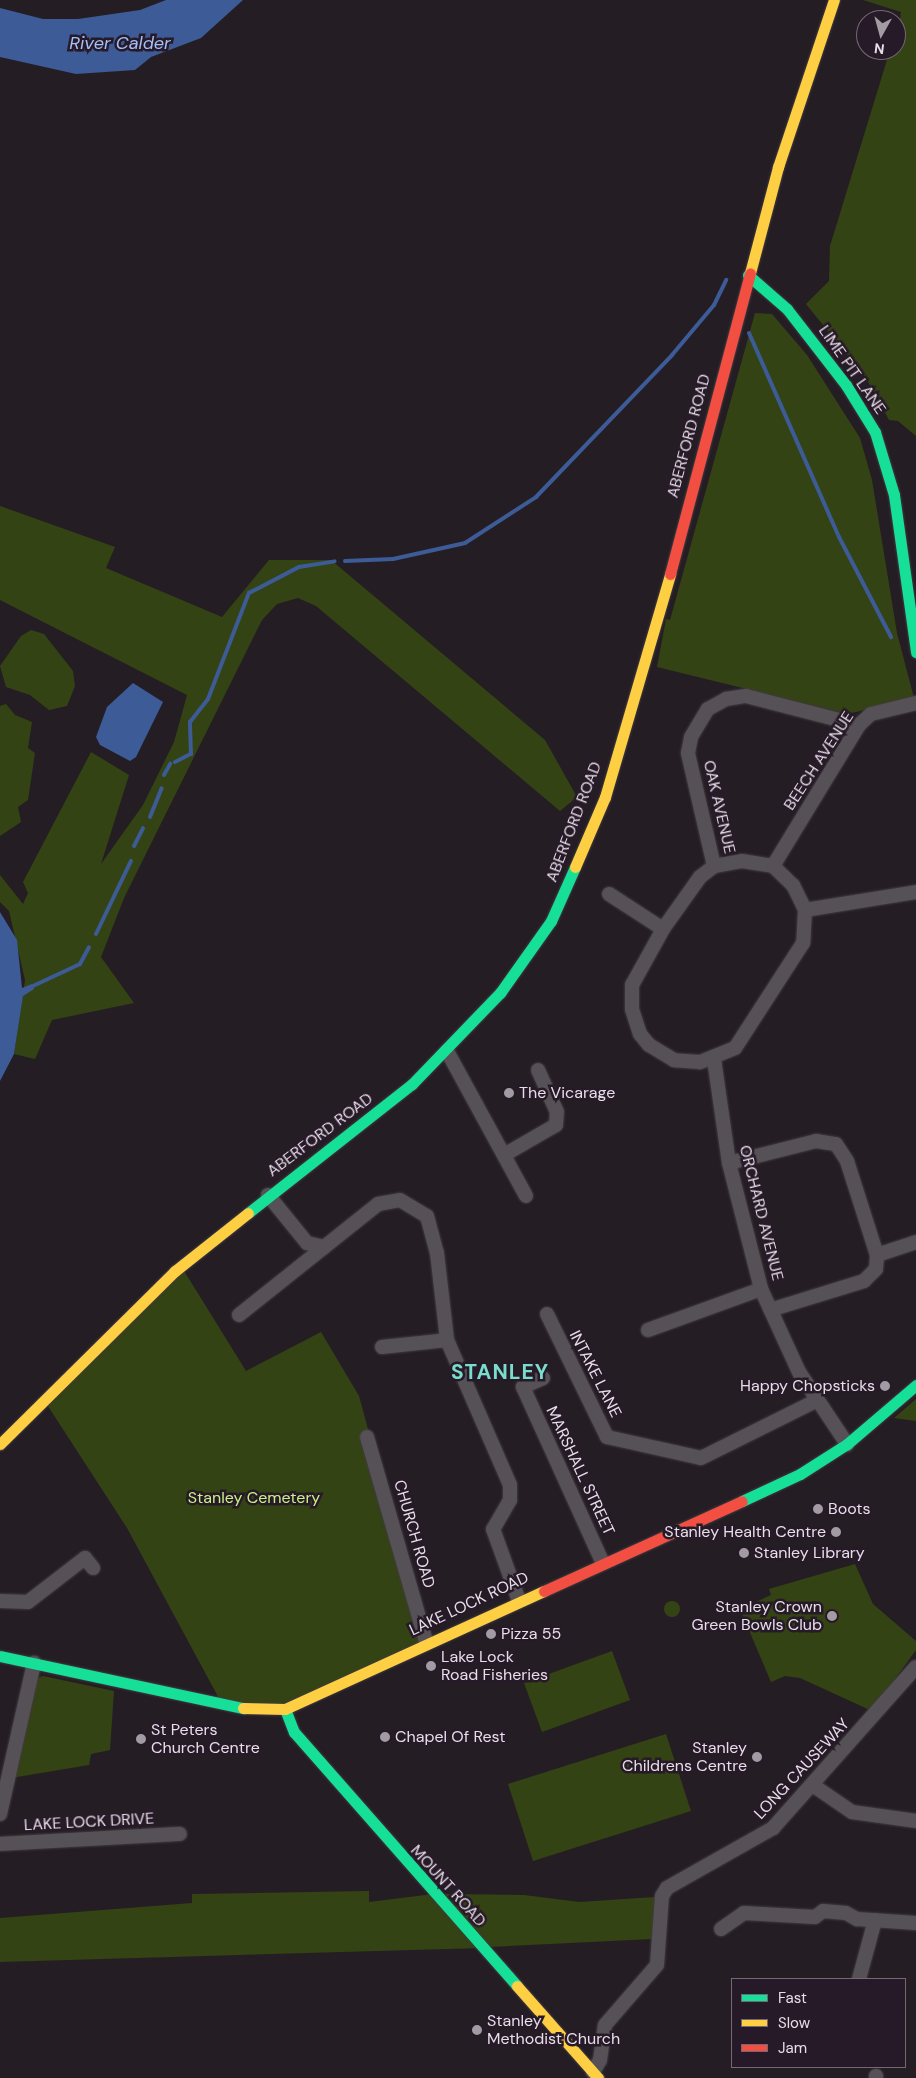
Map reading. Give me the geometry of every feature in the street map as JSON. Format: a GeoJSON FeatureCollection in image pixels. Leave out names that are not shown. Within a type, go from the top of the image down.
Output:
{"type":"FeatureCollection","features":[{"type":"Feature","properties":{"kind":"street","name":"ABERFORD ROAD"},"geometry":{"type":"LineString","coordinates":[[0,1444],[175,1271],[268,1195],[412,1084],[447,1051],[528,957],[552,921],[590,836],[670,574],[778,167],[834,0]]}},
{"type":"Feature","properties":{"kind":"street","name":"LIME PIT LANE"},"geometry":{"type":"LineString","coordinates":[[748,275],[787,309],[846,385],[875,432],[894,494],[916,652]]}},
{"type":"Feature","properties":{"kind":"street","name":"OAK AVENUE"},"geometry":{"type":"LineString","coordinates":[[714,866],[688,753],[691,737],[708,709],[726,699],[746,696],[859,725]]}},
{"type":"Feature","properties":{"kind":"street","name":"BEECH AVENUE"},"geometry":{"type":"LineString","coordinates":[[773,866],[859,725],[871,714],[916,703]]}},
{"type":"Feature","properties":{"kind":"street"},"geometry":{"type":"LineString","coordinates":[[742,861],[773,866],[793,884],[805,910],[798,954],[743,1038],[714,1059],[687,1062],[663,1055],[649,1045],[635,1024],[632,986],[662,929],[691,888],[714,866],[742,861]]}},
{"type":"Feature","properties":{"kind":"street"},"geometry":{"type":"LineString","coordinates":[[805,910],[916,892]]}},
{"type":"Feature","properties":{"kind":"street"},"geometry":{"type":"LineString","coordinates":[[609,894],[662,929]]}},
{"type":"Feature","properties":{"kind":"street"},"geometry":{"type":"LineString","coordinates":[[447,1051],[526,1196]]}},
{"type":"Feature","properties":{"kind":"street","name":"ORCHARD AVENUE"},"geometry":{"type":"LineString","coordinates":[[714,1059],[728,1163],[761,1289],[816,1401],[847,1444]]}},
{"type":"Feature","properties":{"kind":"street"},"geometry":{"type":"LineString","coordinates":[[504,1155],[556,1126],[557,1112],[538,1070]]}},
{"type":"Feature","properties":{"kind":"street"},"geometry":{"type":"LineString","coordinates":[[728,1163],[816,1141],[836,1144],[848,1161],[878,1255],[876,1269],[864,1281],[770,1310]]}},
{"type":"Feature","properties":{"kind":"street"},"geometry":{"type":"LineString","coordinates":[[268,1195],[307,1243],[325,1246]]}},
{"type":"Feature","properties":{"kind":"street"},"geometry":{"type":"LineString","coordinates":[[239,1315],[378,1204],[400,1200],[418,1209],[433,1231],[447,1340],[510,1485],[510,1500],[493,1529],[518,1598]]}},
{"type":"Feature","properties":{"kind":"street"},"geometry":{"type":"LineString","coordinates":[[878,1255],[916,1242]]}},
{"type":"Feature","properties":{"kind":"street"},"geometry":{"type":"LineString","coordinates":[[648,1330],[761,1289]]}},
{"type":"Feature","properties":{"kind":"street","name":"INTAKE LANE"},"geometry":{"type":"LineString","coordinates":[[547,1314],[607,1437],[701,1458],[816,1401]]}},
{"type":"Feature","properties":{"kind":"street"},"geometry":{"type":"LineString","coordinates":[[380,1348],[447,1340]]}},
{"type":"Feature","properties":{"kind":"street","name":"MARSHALL STREET"},"geometry":{"type":"LineString","coordinates":[[543,1378],[523,1387],[602,1561]]}},
{"type":"Feature","properties":{"kind":"street","name":"LAKE LOCK ROAD"},"geometry":{"type":"LineString","coordinates":[[0,1656],[238,1708],[285,1708],[518,1598],[800,1474],[847,1444],[916,1385]]}},
{"type":"Feature","properties":{"kind":"street","name":"CHURCH ROAD"},"geometry":{"type":"LineString","coordinates":[[367,1437],[426,1642]]}},
{"type":"Feature","properties":{"kind":"street"},"geometry":{"type":"LineString","coordinates":[[0,1600],[28,1602],[85,1558],[93,1568]]}},
{"type":"Feature","properties":{"kind":"street","name":"LAKE LOCK DRIVE"},"geometry":{"type":"LineString","coordinates":[[0,1814],[34,1663]]}},
{"type":"Feature","properties":{"kind":"street","name":"LONG CAUSEWAY"},"geometry":{"type":"LineString","coordinates":[[595,2075],[600,2060],[605,2025],[657,1965],[660,1951],[662,1896],[673,1882],[773,1828],[814,1786],[916,1667]]}},
{"type":"Feature","properties":{"kind":"street","name":"MOUNT ROAD"},"geometry":{"type":"LineString","coordinates":[[285,1708],[294,1732],[433,1894],[595,2075]]}},
{"type":"Feature","properties":{"kind":"street"},"geometry":{"type":"LineString","coordinates":[[814,1786],[852,1812],[916,1821]]}},
{"type":"Feature","properties":{"kind":"street","name":"LAKE LOCK DRIVE"},"geometry":{"type":"LineString","coordinates":[[0,1844],[180,1834]]}},
{"type":"Feature","properties":{"kind":"street"},"geometry":{"type":"LineString","coordinates":[[721,1930],[744,1913],[815,1917],[823,1911],[846,1913],[857,1919],[916,1923]]}},
{"type":"Feature","properties":{"kind":"street"},"geometry":{"type":"LineString","coordinates":[[859,1978],[875,1920]]}},
{"type":"Feature","properties":{"kind":"green space"},"geometry":{"type":"Polygon","coordinates":[[[863,0],[916,0],[916,436],[898,421],[889,420],[866,378],[806,304],[829,281],[830,246],[887,60],[906,60],[906,10],[895,10],[863,0]]]}},
{"type":"Feature","properties":{"kind":"green space"},"geometry":{"type":"Polygon","coordinates":[[[755,313],[772,314],[807,355],[860,438],[872,480],[897,633],[914,698],[848,714],[657,667],[666,619],[670,620],[755,313]]]}},
{"type":"Feature","properties":{"kind":"green space"},"geometry":{"type":"Polygon","coordinates":[[[0,506],[115,547],[106,568],[222,617],[269,560],[331,560],[545,740],[577,797],[560,811],[316,606],[298,598],[277,604],[262,620],[124,898],[101,957],[134,1003],[52,1020],[35,1059],[14,1054],[25,980],[9,911],[0,902],[0,875],[23,904],[28,893],[23,882],[91,752],[129,775],[101,864],[143,805],[174,742],[187,695],[0,600],[0,506]]]}},
{"type":"Feature","properties":{"kind":"green space"},"geometry":{"type":"Polygon","coordinates":[[[31,630],[44,634],[73,671],[75,686],[67,706],[49,710],[30,695],[6,687],[0,666],[21,636],[31,630]]]}},
{"type":"Feature","properties":{"kind":"green space"},"geometry":{"type":"Polygon","coordinates":[[[6,704],[15,715],[32,722],[28,748],[35,753],[28,800],[18,807],[21,822],[0,836],[0,706],[6,704]]]}},
{"type":"Feature","properties":{"kind":"green space","name":"Stanley Cemetery"},"geometry":{"type":"Polygon","coordinates":[[[181,1266],[246,1371],[321,1332],[359,1396],[426,1642],[285,1709],[222,1704],[127,1528],[44,1400],[181,1266]]]}},
{"type":"Feature","properties":{"kind":"green space"},"geometry":{"type":"Polygon","coordinates":[[[916,1399],[916,1421],[894,1418],[916,1399]]]}},
{"type":"Feature","properties":{"kind":"green space"},"geometry":{"type":"Polygon","coordinates":[[[855,1564],[873,1604],[916,1641],[916,1650],[872,1711],[800,1678],[785,1676],[771,1682],[740,1609],[771,1595],[769,1589],[855,1564]]]}},
{"type":"Feature","properties":{"kind":"green space"},"geometry":{"type":"Polygon","coordinates":[[[669,1601],[675,1601],[680,1606],[678,1615],[669,1617],[664,1612],[664,1606],[669,1601]]]}},
{"type":"Feature","properties":{"kind":"green space"},"geometry":{"type":"Polygon","coordinates":[[[612,1651],[630,1700],[542,1732],[524,1683],[612,1651]]]}},
{"type":"Feature","properties":{"kind":"green space"},"geometry":{"type":"Polygon","coordinates":[[[43,1676],[114,1691],[110,1750],[91,1754],[89,1765],[11,1778],[37,1678],[43,1676]]]}},
{"type":"Feature","properties":{"kind":"green space"},"geometry":{"type":"Polygon","coordinates":[[[666,1734],[691,1811],[533,1861],[508,1784],[666,1734]]]}},
{"type":"Feature","properties":{"kind":"green space"},"geometry":{"type":"Polygon","coordinates":[[[369,1891],[369,1902],[433,1894],[482,1948],[0,1962],[0,1918],[192,1903],[192,1894],[369,1891]]]}},
{"type":"Feature","properties":{"kind":"green space"},"geometry":{"type":"Polygon","coordinates":[[[445,1894],[524,1895],[579,1902],[655,1897],[652,1939],[489,1947],[445,1894]]]}},
{"type":"Feature","properties":{"kind":"water","name":"River Calder"},"geometry":{"type":"Polygon","coordinates":[[[166,0],[243,0],[201,38],[151,57],[135,70],[76,74],[0,57],[0,8],[43,19],[78,19],[140,10],[166,0]]]}},
{"type":"Feature","properties":{"kind":"water"},"geometry":{"type":"Polygon","coordinates":[[[133,683],[163,702],[136,757],[130,761],[100,745],[96,737],[107,707],[133,683]]]}},
{"type":"Feature","properties":{"kind":"water"},"geometry":{"type":"Polygon","coordinates":[[[0,912],[17,940],[22,988],[32,984],[34,989],[23,996],[14,1054],[0,1081],[0,912]]]}},
{"type":"Feature","properties":{"kind":"waterway"},"geometry":{"type":"LineString","coordinates":[[345,561],[393,559],[465,543],[536,497],[672,355],[714,305],[726,280]]}},
{"type":"Feature","properties":{"kind":"waterway"},"geometry":{"type":"LineString","coordinates":[[749,333],[839,537],[891,637]]}},
{"type":"Feature","properties":{"kind":"waterway"},"geometry":{"type":"LineString","coordinates":[[175,762],[191,754],[190,722],[208,699],[249,593],[299,567],[335,561]]}},
{"type":"Feature","properties":{"kind":"waterway"},"geometry":{"type":"LineString","coordinates":[[164,775],[170,764]]}},
{"type":"Feature","properties":{"kind":"waterway"},"geometry":{"type":"LineString","coordinates":[[150,817],[162,788]]}},
{"type":"Feature","properties":{"kind":"waterway"},"geometry":{"type":"LineString","coordinates":[[134,846],[143,828]]}},
{"type":"Feature","properties":{"kind":"waterway"},"geometry":{"type":"LineString","coordinates":[[96,934],[131,861]]}},
{"type":"Feature","properties":{"kind":"waterway"},"geometry":{"type":"LineString","coordinates":[[33,986],[80,964],[89,947]]}},
{"type":"Feature","properties":{"kind":"traffic: fast"},"geometry":{"type":"LineString","coordinates":[[748,275],[787,309],[846,385],[875,432],[894,495],[916,652]]}},
{"type":"Feature","properties":{"kind":"traffic: fast"},"geometry":{"type":"LineString","coordinates":[[248,1213],[412,1084],[500,993],[551,921],[575,867]]}},
{"type":"Feature","properties":{"kind":"traffic: fast"},"geometry":{"type":"LineString","coordinates":[[742,1501],[800,1474],[847,1444],[916,1385]]}},
{"type":"Feature","properties":{"kind":"traffic: fast"},"geometry":{"type":"LineString","coordinates":[[0,1656],[243,1708]]}},
{"type":"Feature","properties":{"kind":"traffic: fast"},"geometry":{"type":"LineString","coordinates":[[285,1709],[294,1732],[517,1986]]}},
{"type":"Feature","properties":{"kind":"traffic: slow"},"geometry":{"type":"LineString","coordinates":[[750,273],[778,167],[834,0]]}},
{"type":"Feature","properties":{"kind":"traffic: slow"},"geometry":{"type":"LineString","coordinates":[[575,867],[605,797],[670,574]]}},
{"type":"Feature","properties":{"kind":"traffic: slow"},"geometry":{"type":"LineString","coordinates":[[0,1444],[175,1271],[248,1213]]}},
{"type":"Feature","properties":{"kind":"traffic: slow"},"geometry":{"type":"LineString","coordinates":[[243,1708],[285,1709],[544,1591]]}},
{"type":"Feature","properties":{"kind":"traffic: slow"},"geometry":{"type":"LineString","coordinates":[[517,1986],[598,2078]]}},
{"type":"Feature","properties":{"kind":"traffic: jam"},"geometry":{"type":"LineString","coordinates":[[670,574],[750,273]]}},
{"type":"Feature","properties":{"kind":"traffic: jam"},"geometry":{"type":"LineString","coordinates":[[544,1591],[742,1501]]}},
{"type":"Feature","properties":{"kind":"place","name":"The Vicarage"},"geometry":{"type":"Point","coordinates":[509,1093]}},
{"type":"Feature","properties":{"kind":"place","name":"Happy Chopsticks"},"geometry":{"type":"Point","coordinates":[885,1386]}},
{"type":"Feature","properties":{"kind":"place","name":"Boots"},"geometry":{"type":"Point","coordinates":[818,1509]}},
{"type":"Feature","properties":{"kind":"place","name":"Stanley Health Centre"},"geometry":{"type":"Point","coordinates":[836,1532]}},
{"type":"Feature","properties":{"kind":"place","name":"Stanley Library"},"geometry":{"type":"Point","coordinates":[744,1553]}},
{"type":"Feature","properties":{"kind":"place","name":"Stanley Crown Green Bowls Club"},"geometry":{"type":"Point","coordinates":[832,1616]}},
{"type":"Feature","properties":{"kind":"place","name":"Pizza 55"},"geometry":{"type":"Point","coordinates":[491,1634]}},
{"type":"Feature","properties":{"kind":"place","name":"Lake Lock Road Fisheries"},"geometry":{"type":"Point","coordinates":[431,1666]}},
{"type":"Feature","properties":{"kind":"place","name":"Chapel Of Rest"},"geometry":{"type":"Point","coordinates":[385,1737]}},
{"type":"Feature","properties":{"kind":"place","name":"St Peters Church Centre"},"geometry":{"type":"Point","coordinates":[141,1739]}},
{"type":"Feature","properties":{"kind":"place","name":"Stanley Childrens Centre"},"geometry":{"type":"Point","coordinates":[757,1757]}},
{"type":"Feature","properties":{"kind":"place","name":"Stanley Methodist Church"},"geometry":{"type":"Point","coordinates":[477,2030]}},
{"type":"Feature","properties":{"kind":"district","name":"STANLEY"},"geometry":{"type":"Point","coordinates":[500,1372]}}]}
